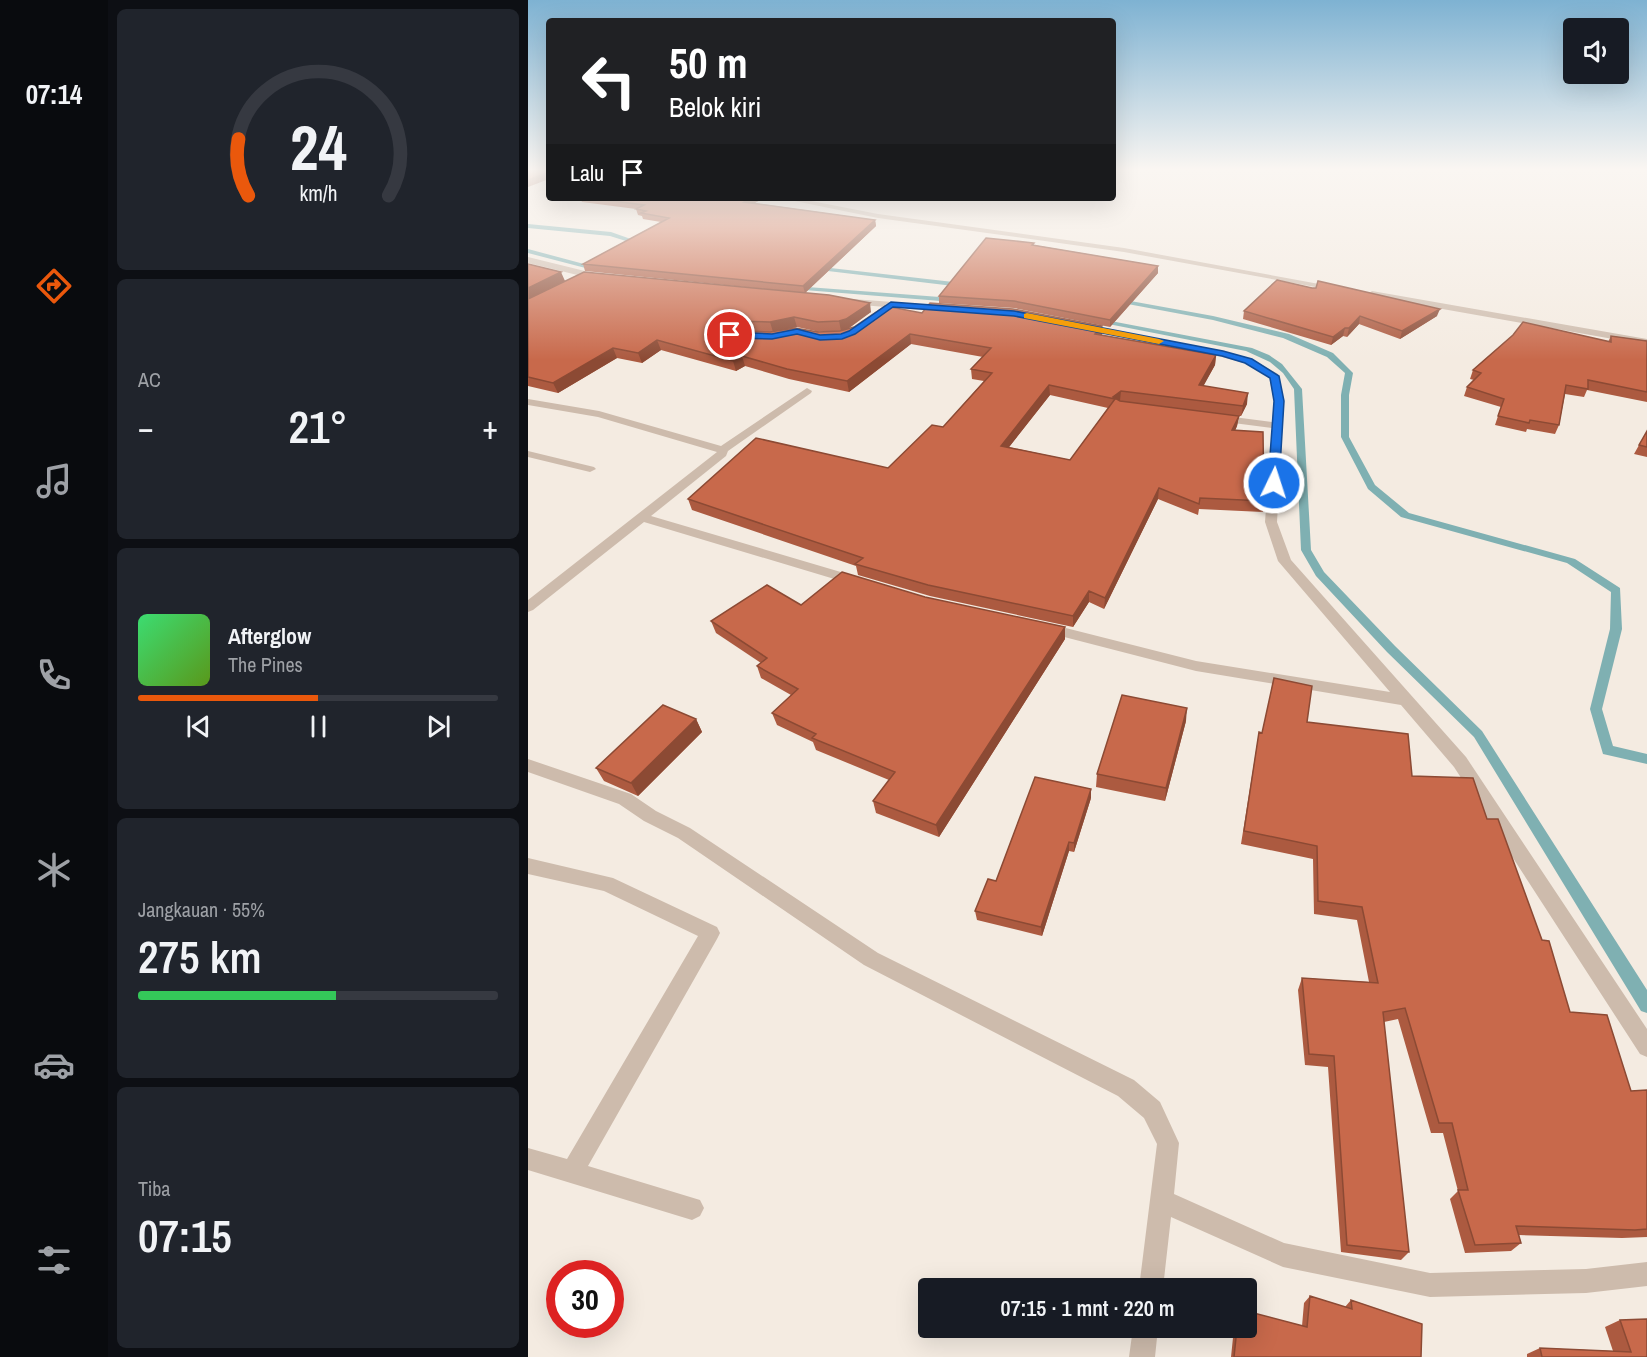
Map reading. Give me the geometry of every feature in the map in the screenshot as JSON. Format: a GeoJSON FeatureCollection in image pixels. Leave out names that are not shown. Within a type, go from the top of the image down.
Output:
{"type":"FeatureCollection","features":[{"type":"Feature","properties":{"kind":"street"},"geometry":{"type":"LineString","coordinates":[[1003,233],[1124,250],[1344,289]]}},
{"type":"Feature","properties":{"kind":"street"},"geometry":{"type":"LineString","coordinates":[[528,260],[581,278],[606,278]]}},
{"type":"Feature","properties":{"kind":"street"},"geometry":{"type":"LineString","coordinates":[[1367,293],[1647,342]]}},
{"type":"Feature","properties":{"kind":"street"},"geometry":{"type":"LineString","coordinates":[[837,301],[886,308],[958,309]]}},
{"type":"Feature","properties":{"kind":"street"},"geometry":{"type":"LineString","coordinates":[[1069,324],[1223,354],[1248,361],[1274,376],[1279,401],[1271,522],[1285,561],[1460,762],[1647,1047]]}},
{"type":"Feature","properties":{"kind":"street"},"geometry":{"type":"LineString","coordinates":[[528,607],[644,518],[722,454],[723,450],[807,391]]}},
{"type":"Feature","properties":{"kind":"street"},"geometry":{"type":"LineString","coordinates":[[528,402],[599,414],[723,450]]}},
{"type":"Feature","properties":{"kind":"street"},"geometry":{"type":"LineString","coordinates":[[1210,417],[1278,426]]}},
{"type":"Feature","properties":{"kind":"street"},"geometry":{"type":"LineString","coordinates":[[528,454],[590,469],[528,459]]}},
{"type":"Feature","properties":{"kind":"street"},"geometry":{"type":"LineString","coordinates":[[644,518],[871,585]]}},
{"type":"Feature","properties":{"kind":"street"},"geometry":{"type":"LineString","coordinates":[[1030,625],[1196,666],[1406,700]]}},
{"type":"Feature","properties":{"kind":"street"},"geometry":{"type":"LineString","coordinates":[[528,765],[625,799],[650,816],[684,833],[871,959],[1126,1088],[1152,1110],[1168,1143],[1152,1278]]}},
{"type":"Feature","properties":{"kind":"street"},"geometry":{"type":"LineString","coordinates":[[528,866],[606,884],[710,933],[572,1172]]}},
{"type":"Feature","properties":{"kind":"street"},"geometry":{"type":"LineString","coordinates":[[528,1159],[692,1208]]}},
{"type":"Feature","properties":{"kind":"street"},"geometry":{"type":"LineString","coordinates":[[1162,1202],[1282,1255],[1430,1285],[1586,1281],[1647,1274]]}},
{"type":"Feature","properties":{"kind":"street"},"geometry":{"type":"LineString","coordinates":[[1142,1357],[1145,1338]]}},
{"type":"Feature","properties":{"kind":"building"},"geometry":{"type":"Polygon","coordinates":[[[640,233],[860,233],[803,286],[583,264],[640,233]]]}},
{"type":"Feature","properties":{"kind":"building"},"geometry":{"type":"Polygon","coordinates":[[[986,238],[1034,243],[1032,245],[1158,266],[1110,320],[1014,301],[939,296],[986,238]]]}},
{"type":"Feature","properties":{"kind":"building"},"geometry":{"type":"Polygon","coordinates":[[[528,264],[561,272],[528,288],[528,264]]]}},
{"type":"Feature","properties":{"kind":"building"},"geometry":{"type":"Polygon","coordinates":[[[584,272],[829,295],[870,303],[839,321],[818,322],[794,317],[770,322],[724,321],[720,326],[727,330],[770,332],[795,328],[818,332],[840,331],[854,327],[885,306],[922,313],[930,303],[1013,309],[1102,326],[1095,334],[1216,355],[1199,385],[1248,393],[1243,406],[1121,391],[1113,397],[1120,401],[1239,416],[1232,430],[1263,432],[1264,501],[1200,498],[1199,504],[1159,488],[1105,598],[1089,591],[1073,616],[928,585],[855,564],[863,558],[688,499],[756,438],[888,468],[932,425],[943,427],[992,373],[971,369],[991,348],[910,334],[847,381],[787,369],[742,356],[733,361],[657,340],[638,353],[613,348],[553,383],[528,377],[528,299],[584,272]],[[1049,385],[1001,446],[1070,460],[1115,399],[1049,385]]]}},
{"type":"Feature","properties":{"kind":"building"},"geometry":{"type":"Polygon","coordinates":[[[1277,280],[1312,288],[1316,288],[1318,281],[1440,309],[1402,331],[1360,316],[1349,328],[1345,328],[1333,337],[1244,311],[1277,280]]]}},
{"type":"Feature","properties":{"kind":"building"},"geometry":{"type":"Polygon","coordinates":[[[1523,322],[1611,342],[1611,336],[1647,341],[1647,392],[1588,380],[1588,389],[1566,385],[1559,425],[1530,420],[1529,423],[1498,416],[1504,399],[1467,387],[1481,373],[1473,370],[1513,335],[1523,322]]]}},
{"type":"Feature","properties":{"kind":"building"},"geometry":{"type":"Polygon","coordinates":[[[1647,431],[1647,447],[1639,445],[1647,431]]]}},
{"type":"Feature","properties":{"kind":"building"},"geometry":{"type":"Polygon","coordinates":[[[842,572],[925,597],[1065,627],[936,825],[873,801],[895,772],[812,738],[816,734],[772,713],[798,689],[757,666],[767,658],[711,621],[767,585],[801,605],[842,572]]]}},
{"type":"Feature","properties":{"kind":"building"},"geometry":{"type":"Polygon","coordinates":[[[1274,678],[1312,686],[1307,722],[1408,734],[1412,776],[1473,778],[1487,819],[1498,819],[1542,940],[1549,941],[1570,1012],[1607,1015],[1631,1091],[1647,1090],[1647,1229],[1516,1226],[1521,1243],[1475,1245],[1458,1190],[1468,1190],[1452,1123],[1439,1123],[1405,1008],[1383,1012],[1409,1252],[1347,1245],[1334,1056],[1309,1054],[1302,978],[1378,983],[1362,907],[1318,901],[1317,846],[1244,831],[1259,732],[1262,733],[1274,678]]]}},
{"type":"Feature","properties":{"kind":"building"},"geometry":{"type":"Polygon","coordinates":[[[1122,695],[1187,708],[1166,788],[1097,774],[1122,695]]]}},
{"type":"Feature","properties":{"kind":"building"},"geometry":{"type":"Polygon","coordinates":[[[663,705],[696,719],[631,783],[596,768],[663,705]]]}},
{"type":"Feature","properties":{"kind":"building"},"geometry":{"type":"Polygon","coordinates":[[[1035,777],[1091,789],[1074,843],[1069,842],[1041,927],[975,911],[988,879],[996,881],[1035,777]]]}},
{"type":"Feature","properties":{"kind":"building"},"geometry":{"type":"Polygon","coordinates":[[[1310,1296],[1352,1309],[1351,1300],[1422,1324],[1421,1357],[1234,1357],[1236,1338],[1257,1338],[1257,1314],[1307,1327],[1310,1296]]]}},
{"type":"Feature","properties":{"kind":"building"},"geometry":{"type":"Polygon","coordinates":[[[1647,1319],[1647,1357],[1542,1357],[1540,1348],[1631,1352],[1620,1320],[1647,1319]]]}},
{"type":"Feature","properties":{"kind":"waterway"},"geometry":{"type":"LineString","coordinates":[[604,233],[642,244]]}},
{"type":"Feature","properties":{"kind":"waterway"},"geometry":{"type":"LineString","coordinates":[[528,251],[597,269]]}},
{"type":"Feature","properties":{"kind":"waterway"},"geometry":{"type":"LineString","coordinates":[[813,268],[962,285]]}},
{"type":"Feature","properties":{"kind":"waterway"},"geometry":{"type":"LineString","coordinates":[[794,288],[953,300]]}},
{"type":"Feature","properties":{"kind":"waterway"},"geometry":{"type":"LineString","coordinates":[[1117,300],[1213,318],[1286,336],[1330,355],[1349,373],[1345,395],[1345,437],[1371,487],[1405,515],[1571,561],[1616,591],[1616,629],[1596,709],[1608,750],[1647,759]]}},
{"type":"Feature","properties":{"kind":"waterway"},"geometry":{"type":"LineString","coordinates":[[1098,320],[1238,346],[1266,356],[1286,372],[1298,389],[1306,550],[1320,574],[1391,649],[1478,734],[1647,1005]]}},
{"type":"Feature","properties":{"kind":"slow traffic"},"geometry":{"type":"LineString","coordinates":[[1027,316],[1159,341]]}},
{"type":"Feature","properties":{"kind":"route"},"geometry":{"type":"LineString","coordinates":[[730,335],[772,337],[797,332],[832,338],[852,333],[891,305],[1014,313],[1223,354],[1248,361],[1274,376],[1279,401],[1274,483]]}}]}
